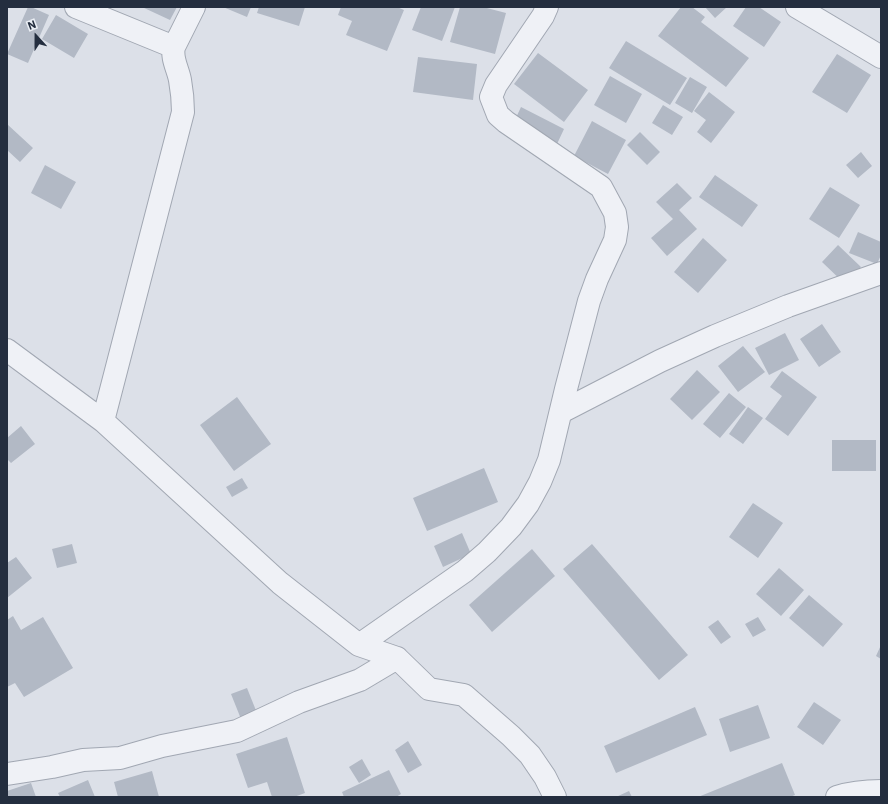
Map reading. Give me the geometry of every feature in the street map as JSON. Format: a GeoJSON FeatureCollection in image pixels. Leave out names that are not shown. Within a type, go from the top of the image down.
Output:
{"type":"FeatureCollection","features":[{"type":"Feature","properties":{"kind":"street"},"geometry":{"type":"LineString","coordinates":[[76,7],[174,47]]}},
{"type":"Feature","properties":{"kind":"street"},"geometry":{"type":"LineString","coordinates":[[103,421],[183,112],[183,95],[177,66],[172,54],[194,7]]}},
{"type":"Feature","properties":{"kind":"street"},"geometry":{"type":"LineString","coordinates":[[359,645],[465,571],[487,552],[511,527],[528,504],[540,482],[549,460],[589,301],[597,279],[615,240],[617,227],[614,213],[602,187],[506,122],[498,115],[491,97],[496,85],[543,16],[547,7]]}},
{"type":"Feature","properties":{"kind":"street"},"geometry":{"type":"LineString","coordinates":[[797,7],[881,57]]}},
{"type":"Feature","properties":{"kind":"street"},"geometry":{"type":"LineString","coordinates":[[561,412],[660,361],[715,336],[788,306],[881,272]]}},
{"type":"Feature","properties":{"kind":"street"},"geometry":{"type":"LineString","coordinates":[[7,350],[103,421],[280,583],[359,645],[397,658],[429,689],[464,695],[511,736],[530,755],[555,797]]}},
{"type":"Feature","properties":{"kind":"street"},"geometry":{"type":"LineString","coordinates":[[7,774],[52,767],[83,760],[120,758],[162,746],[237,731],[299,702],[360,680],[397,658]]}},
{"type":"Feature","properties":{"kind":"street"},"geometry":{"type":"LineString","coordinates":[[837,797],[853,793],[881,791]]}},
{"type":"Feature","properties":{"kind":"building"},"geometry":{"type":"Polygon","coordinates":[[[28,7],[49,15],[28,63],[7,54],[28,7]]]}},
{"type":"Feature","properties":{"kind":"building"},"geometry":{"type":"Polygon","coordinates":[[[142,7],[177,7],[170,20],[142,7]]]}},
{"type":"Feature","properties":{"kind":"building"},"geometry":{"type":"Polygon","coordinates":[[[223,7],[251,7],[247,17],[223,7]]]}},
{"type":"Feature","properties":{"kind":"building"},"geometry":{"type":"Polygon","coordinates":[[[259,7],[305,7],[299,26],[257,13],[259,7]]]}},
{"type":"Feature","properties":{"kind":"building"},"geometry":{"type":"Polygon","coordinates":[[[341,7],[397,7],[404,10],[387,51],[346,35],[352,21],[338,15],[341,7]]]}},
{"type":"Feature","properties":{"kind":"building"},"geometry":{"type":"Polygon","coordinates":[[[421,7],[455,7],[442,41],[412,30],[421,7]]]}},
{"type":"Feature","properties":{"kind":"building"},"geometry":{"type":"Polygon","coordinates":[[[460,7],[483,7],[506,13],[495,54],[450,42],[460,7]]]}},
{"type":"Feature","properties":{"kind":"building"},"geometry":{"type":"Polygon","coordinates":[[[681,7],[692,7],[705,17],[701,22],[749,58],[726,87],[658,36],[681,7]]]}},
{"type":"Feature","properties":{"kind":"building"},"geometry":{"type":"Polygon","coordinates":[[[705,7],[727,7],[715,18],[705,7]]]}},
{"type":"Feature","properties":{"kind":"building"},"geometry":{"type":"Polygon","coordinates":[[[746,7],[759,7],[781,22],[764,47],[733,26],[746,7]]]}},
{"type":"Feature","properties":{"kind":"building"},"geometry":{"type":"Polygon","coordinates":[[[56,15],[88,34],[74,58],[42,39],[56,15]]]}},
{"type":"Feature","properties":{"kind":"building"},"geometry":{"type":"Polygon","coordinates":[[[626,41],[687,78],[670,105],[609,68],[626,41]]]}},
{"type":"Feature","properties":{"kind":"building"},"geometry":{"type":"Polygon","coordinates":[[[538,53],[588,90],[564,122],[514,84],[538,53]]]}},
{"type":"Feature","properties":{"kind":"building"},"geometry":{"type":"Polygon","coordinates":[[[837,54],[871,75],[847,113],[812,92],[837,54]]]}},
{"type":"Feature","properties":{"kind":"building"},"geometry":{"type":"Polygon","coordinates":[[[418,57],[477,64],[473,100],[413,92],[418,57]]]}},
{"type":"Feature","properties":{"kind":"building"},"geometry":{"type":"Polygon","coordinates":[[[610,76],[642,94],[626,123],[594,105],[610,76]]]}},
{"type":"Feature","properties":{"kind":"building"},"geometry":{"type":"Polygon","coordinates":[[[690,77],[707,87],[692,113],[675,103],[690,77]]]}},
{"type":"Feature","properties":{"kind":"building"},"geometry":{"type":"Polygon","coordinates":[[[709,92],[735,112],[711,143],[697,132],[706,120],[694,111],[709,92]]]}},
{"type":"Feature","properties":{"kind":"building"},"geometry":{"type":"Polygon","coordinates":[[[663,105],[683,117],[672,135],[652,123],[663,105]]]}},
{"type":"Feature","properties":{"kind":"building"},"geometry":{"type":"Polygon","coordinates":[[[521,107],[564,129],[557,144],[514,122],[521,107]]]}},
{"type":"Feature","properties":{"kind":"building"},"geometry":{"type":"Polygon","coordinates":[[[592,121],[626,140],[608,174],[574,156],[592,121]]]}},
{"type":"Feature","properties":{"kind":"building"},"geometry":{"type":"Polygon","coordinates":[[[7,124],[33,148],[20,162],[7,150],[7,124]]]}},
{"type":"Feature","properties":{"kind":"building"},"geometry":{"type":"Polygon","coordinates":[[[640,132],[660,152],[647,165],[627,145],[640,132]]]}},
{"type":"Feature","properties":{"kind":"building"},"geometry":{"type":"Polygon","coordinates":[[[861,152],[872,166],[858,178],[846,165],[861,152]]]}},
{"type":"Feature","properties":{"kind":"building"},"geometry":{"type":"Polygon","coordinates":[[[45,165],[76,182],[61,209],[31,193],[45,165]]]}},
{"type":"Feature","properties":{"kind":"building"},"geometry":{"type":"Polygon","coordinates":[[[715,175],[758,205],[742,227],[699,197],[715,175]]]}},
{"type":"Feature","properties":{"kind":"building"},"geometry":{"type":"Polygon","coordinates":[[[677,183],[692,198],[679,210],[697,229],[667,256],[651,238],[673,219],[656,202],[677,183]]]}},
{"type":"Feature","properties":{"kind":"building"},"geometry":{"type":"Polygon","coordinates":[[[830,187],[860,205],[839,238],[809,219],[830,187]]]}},
{"type":"Feature","properties":{"kind":"building"},"geometry":{"type":"Polygon","coordinates":[[[858,232],[881,242],[881,255],[877,264],[849,253],[858,232]]]}},
{"type":"Feature","properties":{"kind":"building"},"geometry":{"type":"Polygon","coordinates":[[[703,238],[727,260],[698,293],[674,272],[703,238]]]}},
{"type":"Feature","properties":{"kind":"building"},"geometry":{"type":"Polygon","coordinates":[[[838,245],[861,267],[845,284],[822,262],[838,245]]]}},
{"type":"Feature","properties":{"kind":"building"},"geometry":{"type":"Polygon","coordinates":[[[822,324],[841,352],[819,367],[800,339],[822,324]]]}},
{"type":"Feature","properties":{"kind":"building"},"geometry":{"type":"Polygon","coordinates":[[[785,333],[799,360],[769,375],[755,348],[785,333]]]}},
{"type":"Feature","properties":{"kind":"building"},"geometry":{"type":"Polygon","coordinates":[[[743,346],[765,372],[738,392],[718,366],[743,346]]]}},
{"type":"Feature","properties":{"kind":"building"},"geometry":{"type":"Polygon","coordinates":[[[697,370],[720,392],[692,420],[670,399],[697,370]]]}},
{"type":"Feature","properties":{"kind":"building"},"geometry":{"type":"Polygon","coordinates":[[[782,371],[817,397],[788,436],[765,419],[782,396],[770,387],[782,371]]]}},
{"type":"Feature","properties":{"kind":"building"},"geometry":{"type":"Polygon","coordinates":[[[729,393],[746,407],[720,438],[703,424],[729,393]]]}},
{"type":"Feature","properties":{"kind":"building"},"geometry":{"type":"Polygon","coordinates":[[[237,397],[271,444],[234,471],[200,425],[237,397]]]}},
{"type":"Feature","properties":{"kind":"building"},"geometry":{"type":"Polygon","coordinates":[[[748,407],[763,418],[743,444],[729,434],[748,407]]]}},
{"type":"Feature","properties":{"kind":"building"},"geometry":{"type":"Polygon","coordinates":[[[21,426],[35,444],[11,463],[7,459],[7,438],[21,426]]]}},
{"type":"Feature","properties":{"kind":"building"},"geometry":{"type":"Polygon","coordinates":[[[832,440],[876,440],[876,471],[832,471],[832,440]]]}},
{"type":"Feature","properties":{"kind":"building"},"geometry":{"type":"Polygon","coordinates":[[[484,468],[498,502],[427,531],[413,498],[484,468]]]}},
{"type":"Feature","properties":{"kind":"building"},"geometry":{"type":"Polygon","coordinates":[[[242,478],[248,488],[232,497],[226,487],[242,478]]]}},
{"type":"Feature","properties":{"kind":"building"},"geometry":{"type":"Polygon","coordinates":[[[753,503],[783,523],[758,558],[729,537],[753,503]]]}},
{"type":"Feature","properties":{"kind":"building"},"geometry":{"type":"Polygon","coordinates":[[[462,533],[471,554],[443,567],[434,546],[462,533]]]}},
{"type":"Feature","properties":{"kind":"building"},"geometry":{"type":"Polygon","coordinates":[[[72,544],[77,563],[57,568],[52,549],[72,544]]]}},
{"type":"Feature","properties":{"kind":"building"},"geometry":{"type":"Polygon","coordinates":[[[592,544],[688,655],[659,680],[563,569],[592,544]]]}},
{"type":"Feature","properties":{"kind":"building"},"geometry":{"type":"Polygon","coordinates":[[[532,549],[555,576],[492,632],[469,605],[532,549]]]}},
{"type":"Feature","properties":{"kind":"building"},"geometry":{"type":"Polygon","coordinates":[[[16,557],[32,578],[7,598],[7,563],[16,557]]]}},
{"type":"Feature","properties":{"kind":"building"},"geometry":{"type":"Polygon","coordinates":[[[779,568],[804,590],[781,616],[756,594],[779,568]]]}},
{"type":"Feature","properties":{"kind":"building"},"geometry":{"type":"Polygon","coordinates":[[[809,595],[843,624],[823,647],[789,618],[809,595]]]}},
{"type":"Feature","properties":{"kind":"building"},"geometry":{"type":"Polygon","coordinates":[[[13,616],[21,630],[43,617],[73,668],[24,697],[15,683],[7,687],[7,620],[13,616]]]}},
{"type":"Feature","properties":{"kind":"building"},"geometry":{"type":"Polygon","coordinates":[[[758,617],[766,630],[753,637],[745,624],[758,617]]]}},
{"type":"Feature","properties":{"kind":"building"},"geometry":{"type":"Polygon","coordinates":[[[718,620],[731,637],[721,644],[708,627],[718,620]]]}},
{"type":"Feature","properties":{"kind":"building"},"geometry":{"type":"Polygon","coordinates":[[[881,645],[881,659],[876,656],[881,645]]]}},
{"type":"Feature","properties":{"kind":"building"},"geometry":{"type":"Polygon","coordinates":[[[247,688],[257,713],[241,719],[231,694],[247,688]]]}},
{"type":"Feature","properties":{"kind":"building"},"geometry":{"type":"Polygon","coordinates":[[[814,702],[841,720],[823,745],[797,727],[814,702]]]}},
{"type":"Feature","properties":{"kind":"building"},"geometry":{"type":"Polygon","coordinates":[[[758,705],[770,738],[730,752],[719,719],[758,705]]]}},
{"type":"Feature","properties":{"kind":"building"},"geometry":{"type":"Polygon","coordinates":[[[695,707],[707,735],[616,773],[604,746],[695,707]]]}},
{"type":"Feature","properties":{"kind":"building"},"geometry":{"type":"Polygon","coordinates":[[[287,737],[305,793],[294,797],[272,797],[267,782],[248,788],[236,754],[287,737]]]}},
{"type":"Feature","properties":{"kind":"building"},"geometry":{"type":"Polygon","coordinates":[[[408,741],[422,765],[408,773],[395,750],[408,741]]]}},
{"type":"Feature","properties":{"kind":"building"},"geometry":{"type":"Polygon","coordinates":[[[362,759],[371,775],[359,783],[349,767],[362,759]]]}},
{"type":"Feature","properties":{"kind":"building"},"geometry":{"type":"Polygon","coordinates":[[[782,763],[795,795],[790,797],[698,797],[782,763]]]}},
{"type":"Feature","properties":{"kind":"building"},"geometry":{"type":"Polygon","coordinates":[[[389,770],[401,794],[396,797],[344,797],[342,792],[389,770]]]}},
{"type":"Feature","properties":{"kind":"building"},"geometry":{"type":"Polygon","coordinates":[[[152,771],[159,797],[118,797],[114,782],[152,771]]]}},
{"type":"Feature","properties":{"kind":"building"},"geometry":{"type":"Polygon","coordinates":[[[88,780],[95,797],[60,797],[58,793],[88,780]]]}},
{"type":"Feature","properties":{"kind":"building"},"geometry":{"type":"Polygon","coordinates":[[[31,783],[36,797],[7,797],[7,791],[31,783]]]}},
{"type":"Feature","properties":{"kind":"building"},"geometry":{"type":"Polygon","coordinates":[[[629,791],[632,797],[616,797],[629,791]]]}}]}
